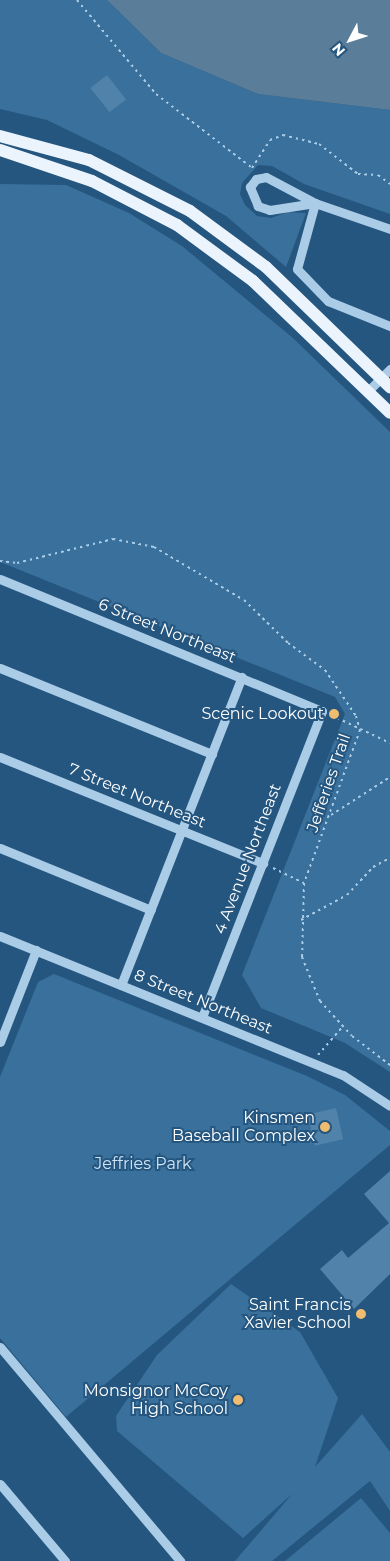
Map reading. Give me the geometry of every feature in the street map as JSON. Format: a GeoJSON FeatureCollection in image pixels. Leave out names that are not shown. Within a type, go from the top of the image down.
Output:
{"type":"FeatureCollection","features":[{"type":"Feature","properties":{"kind":"main road"},"geometry":{"type":"LineString","coordinates":[[0,136],[89,160],[190,211],[266,267],[385,383]]}},
{"type":"Feature","properties":{"kind":"main road"},"geometry":{"type":"LineString","coordinates":[[0,150],[92,180],[178,225],[253,282],[390,413]]}},
{"type":"Feature","properties":{"kind":"street"},"geometry":{"type":"LineString","coordinates":[[315,203],[270,210],[258,206],[250,187],[256,179],[266,177],[315,203],[390,229]]}},
{"type":"Feature","properties":{"kind":"street"},"geometry":{"type":"LineString","coordinates":[[315,203],[297,269],[328,301],[390,326]]}},
{"type":"Feature","properties":{"kind":"street"},"geometry":{"type":"LineString","coordinates":[[367,392],[385,383],[390,369]]}},
{"type":"Feature","properties":{"kind":"street","name":"6 Street Northeast"},"geometry":{"type":"LineString","coordinates":[[0,579],[322,711]]}},
{"type":"Feature","properties":{"kind":"street"},"geometry":{"type":"LineString","coordinates":[[0,668],[212,754]]}},
{"type":"Feature","properties":{"kind":"street"},"geometry":{"type":"LineString","coordinates":[[121,984],[242,677]]}},
{"type":"Feature","properties":{"kind":"street","name":"4 Avenue Northeast"},"geometry":{"type":"LineString","coordinates":[[202,1017],[322,711]]}},
{"type":"Feature","properties":{"kind":"street","name":"7 Street Northeast"},"geometry":{"type":"LineString","coordinates":[[0,757],[263,863]]}},
{"type":"Feature","properties":{"kind":"street"},"geometry":{"type":"LineString","coordinates":[[0,848],[150,910]]}},
{"type":"Feature","properties":{"kind":"street","name":"8 Street Northeast"},"geometry":{"type":"LineString","coordinates":[[0,936],[343,1075],[390,1106]]}},
{"type":"Feature","properties":{"kind":"street"},"geometry":{"type":"LineString","coordinates":[[1,1036],[36,950]]}},
{"type":"Feature","properties":{"kind":"street"},"geometry":{"type":"LineString","coordinates":[[0,1347],[180,1561]]}},
{"type":"Feature","properties":{"kind":"street"},"geometry":{"type":"LineString","coordinates":[[0,1484],[65,1561]]}},
{"type":"Feature","properties":{"kind":"path"},"geometry":{"type":"LineString","coordinates":[[77,0],[162,99],[252,168],[270,140],[283,135],[319,144],[358,174],[378,175],[390,184]]}},
{"type":"Feature","properties":{"kind":"path","name":"Jefferies Trail"},"geometry":{"type":"LineString","coordinates":[[0,561],[17,563],[114,539],[154,547],[244,600],[288,643],[320,664],[350,705],[360,730],[304,883],[301,920],[306,974],[342,1027],[390,1065]]}},
{"type":"Feature","properties":{"kind":"path"},"geometry":{"type":"LineString","coordinates":[[322,711],[390,743]]}},
{"type":"Feature","properties":{"kind":"path"},"geometry":{"type":"LineString","coordinates":[[330,816],[390,777]]}},
{"type":"Feature","properties":{"kind":"path"},"geometry":{"type":"LineString","coordinates":[[301,920],[348,895],[373,867],[390,858]]}},
{"type":"Feature","properties":{"kind":"path"},"geometry":{"type":"LineString","coordinates":[[263,863],[304,883]]}},
{"type":"Feature","properties":{"kind":"path"},"geometry":{"type":"LineString","coordinates":[[314,1064],[342,1027]]}},
{"type":"Feature","properties":{"kind":"green space"},"geometry":{"type":"Polygon","coordinates":[[[0,0],[107,0],[161,53],[258,94],[390,110],[390,214],[304,184],[272,166],[258,165],[242,183],[240,194],[245,205],[257,216],[271,218],[288,212],[306,213],[286,267],[226,216],[119,155],[47,120],[0,109],[0,0]]]}},
{"type":"Feature","properties":{"kind":"green space"},"geometry":{"type":"Polygon","coordinates":[[[0,184],[66,185],[129,213],[182,246],[293,338],[390,432],[390,1072],[345,1043],[261,1008],[242,975],[345,714],[335,697],[0,562],[0,184]]]}},
{"type":"Feature","properties":{"kind":"green space","name":"Jeffries Park"},"geometry":{"type":"Polygon","coordinates":[[[54,974],[307,1076],[345,1095],[390,1131],[390,1145],[66,1417],[0,1338],[0,1077],[38,982],[54,974]]]}},
{"type":"Feature","properties":{"kind":"green space","name":"Monsignor McCoy High School"},"geometry":{"type":"Polygon","coordinates":[[[231,1284],[300,1332],[338,1398],[315,1467],[362,1414],[390,1452],[390,1511],[370,1481],[272,1561],[235,1561],[292,1494],[243,1538],[117,1431],[116,1416],[157,1355],[231,1284]]]}},
{"type":"Feature","properties":{"kind":"green space"},"geometry":{"type":"Polygon","coordinates":[[[361,1498],[390,1533],[390,1561],[285,1561],[361,1498]]]}},
{"type":"Feature","properties":{"kind":"shaded area"},"geometry":{"type":"Polygon","coordinates":[[[107,0],[390,0],[390,110],[258,94],[161,53],[107,0]]]}},
{"type":"Feature","properties":{"kind":"building"},"geometry":{"type":"Polygon","coordinates":[[[107,75],[126,99],[110,112],[90,88],[107,75]]]}},
{"type":"Feature","properties":{"kind":"building","name":"Kinsmen Baseball Complex"},"geometry":{"type":"Polygon","coordinates":[[[336,1108],[343,1139],[315,1146],[308,1115],[336,1108]]]}},
{"type":"Feature","properties":{"kind":"building"},"geometry":{"type":"Polygon","coordinates":[[[390,1171],[390,1274],[354,1309],[320,1269],[342,1250],[348,1258],[389,1223],[364,1194],[390,1171]]]}},
{"type":"Feature","properties":{"kind":"place","name":"Scenic Lookout"},"geometry":{"type":"Point","coordinates":[334,714]}},
{"type":"Feature","properties":{"kind":"place","name":"Kinsmen Baseball Complex"},"geometry":{"type":"Point","coordinates":[325,1127]}},
{"type":"Feature","properties":{"kind":"place","name":"Saint Francis Xavier School"},"geometry":{"type":"Point","coordinates":[361,1314]}},
{"type":"Feature","properties":{"kind":"place","name":"Monsignor McCoy High School"},"geometry":{"type":"Point","coordinates":[238,1400]}}]}
